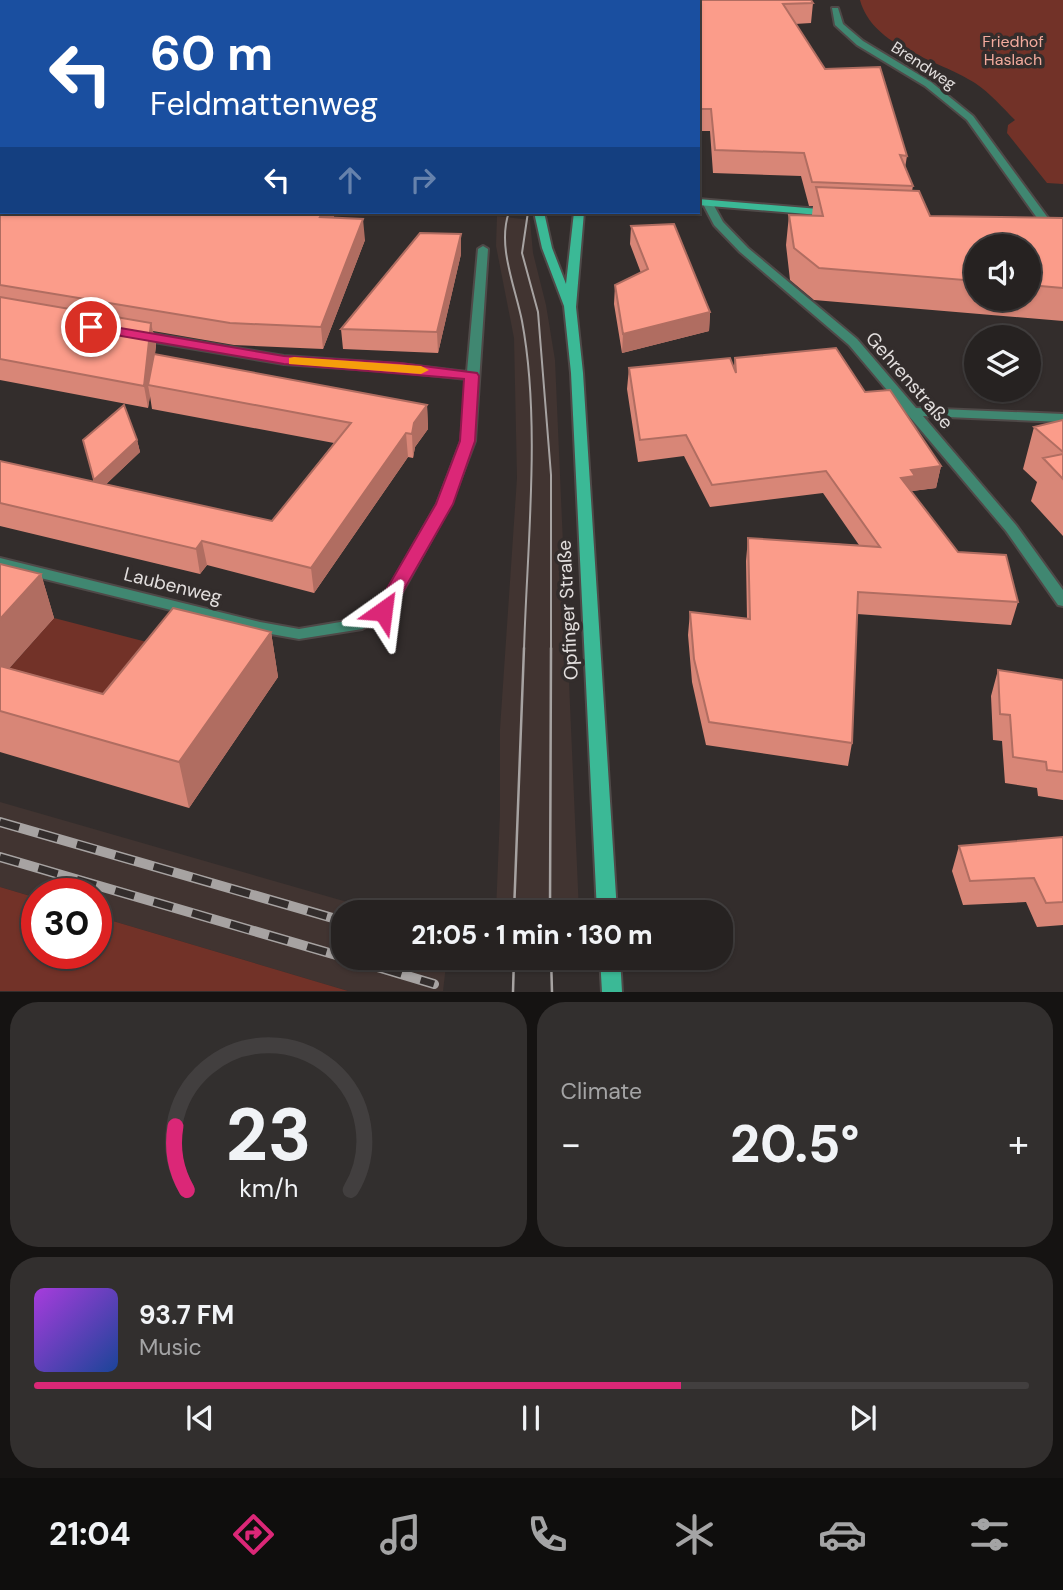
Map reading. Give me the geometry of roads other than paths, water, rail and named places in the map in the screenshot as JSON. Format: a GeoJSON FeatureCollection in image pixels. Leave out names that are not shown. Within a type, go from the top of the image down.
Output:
{"type":"FeatureCollection","features":[{"type":"Feature","properties":{"kind":"street","name":"Brendweg"},"geometry":{"type":"LineString","coordinates":[[835,10],[839,25],[860,43],[928,84],[970,118],[1049,220],[1031,220]]}},
{"type":"Feature","properties":{"kind":"street"},"geometry":{"type":"LineString","coordinates":[[703,203],[848,214]]}},
{"type":"Feature","properties":{"kind":"street","name":"Gehrenstraße"},"geometry":{"type":"LineString","coordinates":[[703,203],[744,250],[853,342],[1011,528],[1063,601]]}},
{"type":"Feature","properties":{"kind":"street","name":"Opfinger Straße"},"geometry":{"type":"LineString","coordinates":[[539,214],[547,248],[570,307]]}},
{"type":"Feature","properties":{"kind":"street","name":"Opfinger Straße"},"geometry":{"type":"LineString","coordinates":[[579,214],[570,307],[577,373],[606,900]]}},
{"type":"Feature","properties":{"kind":"street","name":"Laubenweg"},"geometry":{"type":"LineString","coordinates":[[0,563],[260,627],[299,634],[362,624],[383,611],[444,504],[468,441],[483,249]]}},
{"type":"Feature","properties":{"kind":"street"},"geometry":{"type":"LineString","coordinates":[[119,332],[284,360],[472,376]]}},
{"type":"Feature","properties":{"kind":"street"},"geometry":{"type":"LineString","coordinates":[[915,412],[1063,418]]}},
{"type":"Feature","properties":{"kind":"street"},"geometry":{"type":"LineString","coordinates":[[611,970],[612,992]]}},
{"type":"Feature","properties":{"kind":"tram line"},"geometry":{"type":"LineString","coordinates":[[509,214],[506,252],[522,321],[531,401],[531,485],[524,650]]}},
{"type":"Feature","properties":{"kind":"tram line"},"geometry":{"type":"LineString","coordinates":[[528,214],[522,253],[538,312],[551,475],[551,648]]}},
{"type":"Feature","properties":{"kind":"tram line"},"geometry":{"type":"LineString","coordinates":[[514,900],[524,648]]}},
{"type":"Feature","properties":{"kind":"tram line"},"geometry":{"type":"LineString","coordinates":[[550,900],[551,648]]}},
{"type":"Feature","properties":{"kind":"tram line"},"geometry":{"type":"LineString","coordinates":[[513,992],[514,970]]}},
{"type":"Feature","properties":{"kind":"tram line"},"geometry":{"type":"LineString","coordinates":[[551,970],[552,992]]}},
{"type":"Feature","properties":{"kind":"railway"},"geometry":{"type":"LineString","coordinates":[[0,822],[331,918]]}},
{"type":"Feature","properties":{"kind":"railway"},"geometry":{"type":"LineString","coordinates":[[0,857],[331,954]]}},
{"type":"Feature","properties":{"kind":"railway"},"geometry":{"type":"LineString","coordinates":[[387,970],[434,984]]}},
{"type":"Feature","properties":{"kind":"park label","name":"Friedhof Haslach"},"geometry":{"type":"Point","coordinates":[1013,50]}}]}
